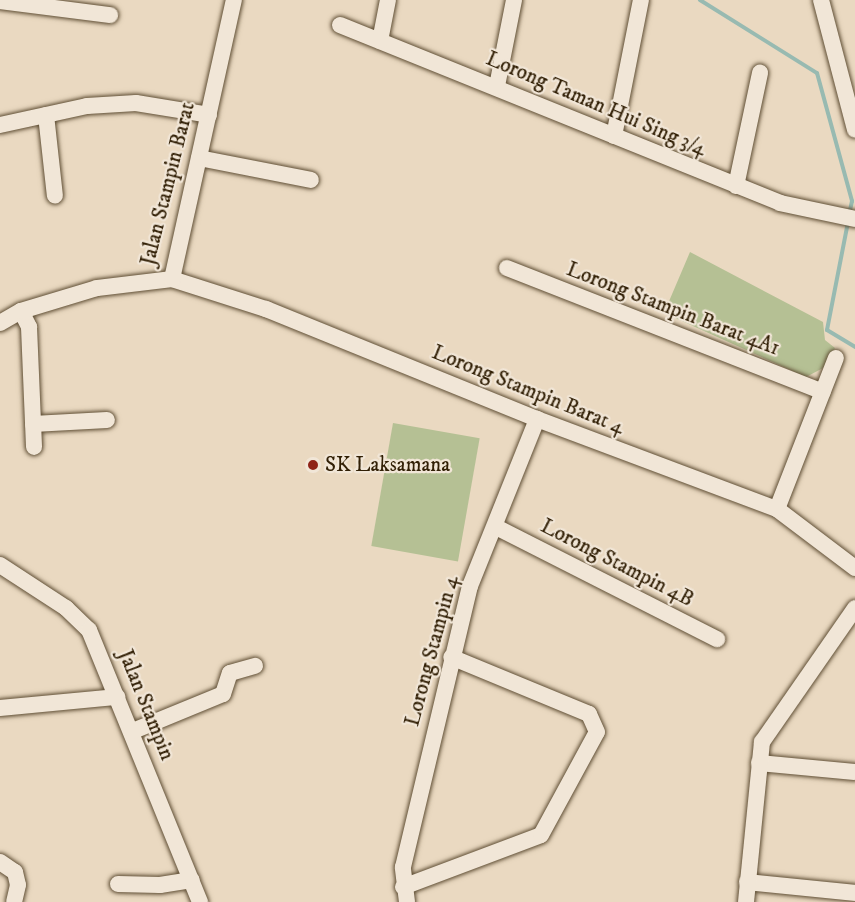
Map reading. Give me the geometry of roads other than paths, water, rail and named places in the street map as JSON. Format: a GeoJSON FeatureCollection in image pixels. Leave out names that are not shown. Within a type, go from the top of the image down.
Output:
{"type":"FeatureCollection","features":[{"type":"Feature","properties":{"kind":"street","name":"Jalan Stampin Barat"},"geometry":{"type":"LineString","coordinates":[[0,323],[21,311],[97,288],[172,279],[234,0]]}},
{"type":"Feature","properties":{"kind":"street"},"geometry":{"type":"LineString","coordinates":[[380,41],[388,0]]}},
{"type":"Feature","properties":{"kind":"street"},"geometry":{"type":"LineString","coordinates":[[497,86],[514,0]]}},
{"type":"Feature","properties":{"kind":"street"},"geometry":{"type":"LineString","coordinates":[[614,136],[640,0]]}},
{"type":"Feature","properties":{"kind":"street"},"geometry":{"type":"LineString","coordinates":[[821,0],[855,130]]}},
{"type":"Feature","properties":{"kind":"street"},"geometry":{"type":"LineString","coordinates":[[0,1],[110,15]]}},
{"type":"Feature","properties":{"kind":"street","name":"Lorong Taman Hui Sing 3/4"},"geometry":{"type":"LineString","coordinates":[[340,25],[497,86],[780,203],[847,218]]}},
{"type":"Feature","properties":{"kind":"street"},"geometry":{"type":"LineString","coordinates":[[736,186],[760,73]]}},
{"type":"Feature","properties":{"kind":"street"},"geometry":{"type":"LineString","coordinates":[[0,125],[87,106],[136,103],[209,115]]}},
{"type":"Feature","properties":{"kind":"street"},"geometry":{"type":"LineString","coordinates":[[46,115],[55,196]]}},
{"type":"Feature","properties":{"kind":"street"},"geometry":{"type":"LineString","coordinates":[[200,158],[311,180]]}},
{"type":"Feature","properties":{"kind":"street","name":"Lorong Stampin Barat 4A1"},"geometry":{"type":"LineString","coordinates":[[507,268],[823,392]]}},
{"type":"Feature","properties":{"kind":"street","name":"Lorong Stampin Barat 4"},"geometry":{"type":"LineString","coordinates":[[172,279],[266,309],[537,419],[777,509],[855,568]]}},
{"type":"Feature","properties":{"kind":"street"},"geometry":{"type":"LineString","coordinates":[[21,311],[29,327],[34,447]]}},
{"type":"Feature","properties":{"kind":"street"},"geometry":{"type":"LineString","coordinates":[[777,509],[836,358]]}},
{"type":"Feature","properties":{"kind":"street","name":"Lorong Stampin 4"},"geometry":{"type":"LineString","coordinates":[[405,894],[403,867],[451,657],[470,586],[537,419]]}},
{"type":"Feature","properties":{"kind":"street"},"geometry":{"type":"LineString","coordinates":[[33,424],[107,420]]}},
{"type":"Feature","properties":{"kind":"street","name":"Lorong Stampin 4B"},"geometry":{"type":"LineString","coordinates":[[495,527],[717,639]]}},
{"type":"Feature","properties":{"kind":"street","name":"Jalan Stampin"},"geometry":{"type":"LineString","coordinates":[[0,565],[66,608],[89,630],[133,731],[200,902]]}},
{"type":"Feature","properties":{"kind":"street"},"geometry":{"type":"LineString","coordinates":[[746,902],[759,763],[767,730],[855,608]]}},
{"type":"Feature","properties":{"kind":"street"},"geometry":{"type":"LineString","coordinates":[[405,894],[541,835],[597,732],[589,714],[451,657]]}},
{"type":"Feature","properties":{"kind":"street"},"geometry":{"type":"LineString","coordinates":[[133,731],[223,694],[230,673],[255,666]]}},
{"type":"Feature","properties":{"kind":"street"},"geometry":{"type":"LineString","coordinates":[[0,708],[117,697]]}},
{"type":"Feature","properties":{"kind":"street"},"geometry":{"type":"LineString","coordinates":[[759,763],[855,772]]}},
{"type":"Feature","properties":{"kind":"street"},"geometry":{"type":"LineString","coordinates":[[0,862],[15,872],[18,885],[14,902]]}},
{"type":"Feature","properties":{"kind":"street"},"geometry":{"type":"LineString","coordinates":[[118,884],[160,885],[192,880]]}},
{"type":"Feature","properties":{"kind":"street"},"geometry":{"type":"LineString","coordinates":[[747,882],[855,893]]}},
{"type":"Feature","properties":{"kind":"waterway"},"geometry":{"type":"LineString","coordinates":[[700,0],[817,73],[852,201],[849,215]]}},
{"type":"Feature","properties":{"kind":"waterway"},"geometry":{"type":"LineString","coordinates":[[848,222],[827,330],[855,347]]}},
{"type":"Feature","properties":{"kind":"place","name":"SK Laksamana"},"geometry":{"type":"Point","coordinates":[313,465]}}]}
